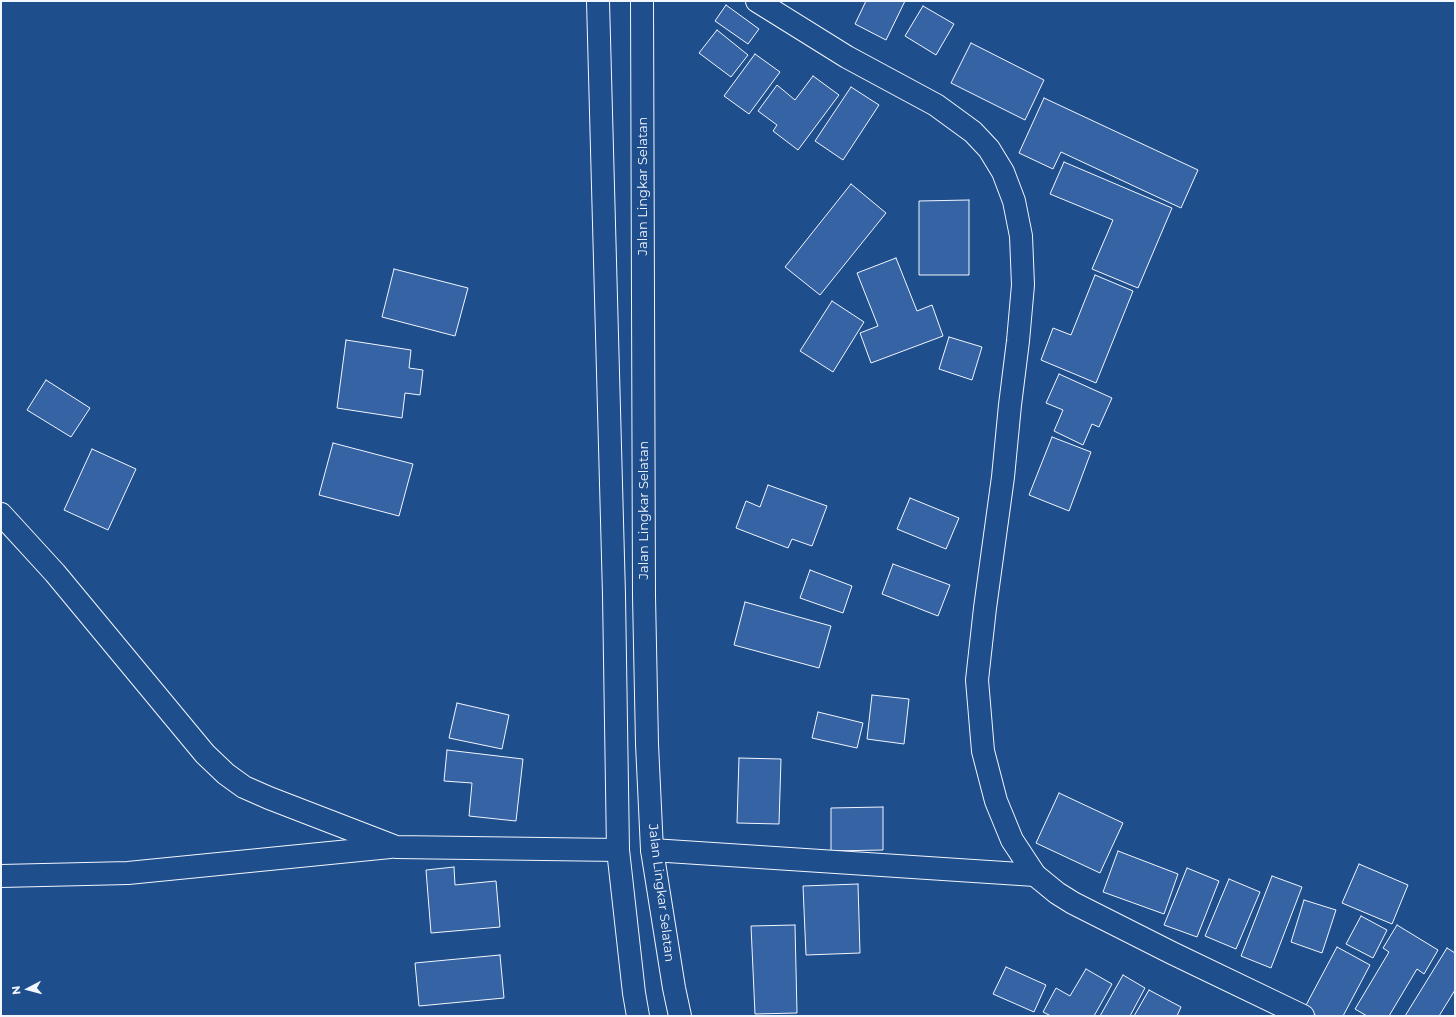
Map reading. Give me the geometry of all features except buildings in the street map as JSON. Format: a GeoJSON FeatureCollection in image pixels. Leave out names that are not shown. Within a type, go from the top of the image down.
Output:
{"type":"FeatureCollection","features":[{"type":"Feature","properties":{"kind":"main road"},"geometry":{"type":"LineString","coordinates":[[598,1],[614,595],[618,850],[634,993],[638,1016]]}},
{"type":"Feature","properties":{"kind":"main road","name":"Jalan Lingkar Selatan"},"geometry":{"type":"LineString","coordinates":[[642,1],[644,596],[647,744],[652,850],[674,988],[680,1016]]}},
{"type":"Feature","properties":{"kind":"main road"},"geometry":{"type":"LineString","coordinates":[[757,1],[847,57],[936,105],[973,132],[989,149],[1000,167],[1014,201],[1021,236],[1023,286],[1003,477],[978,680],[983,751],[996,801],[1012,840],[1035,875],[1047,886],[1073,903],[1172,953],[1303,1016]]}},
{"type":"Feature","properties":{"kind":"main road"},"geometry":{"type":"LineString","coordinates":[[1,514],[56,572],[205,754],[226,774],[244,786],[269,798],[396,847]]}},
{"type":"Feature","properties":{"kind":"main road"},"geometry":{"type":"LineString","coordinates":[[614,595],[644,596]]}},
{"type":"Feature","properties":{"kind":"main road"},"geometry":{"type":"LineString","coordinates":[[1,876],[128,873],[396,847],[618,850]]}},
{"type":"Feature","properties":{"kind":"main road"},"geometry":{"type":"LineString","coordinates":[[652,850],[1035,875]]}}]}
